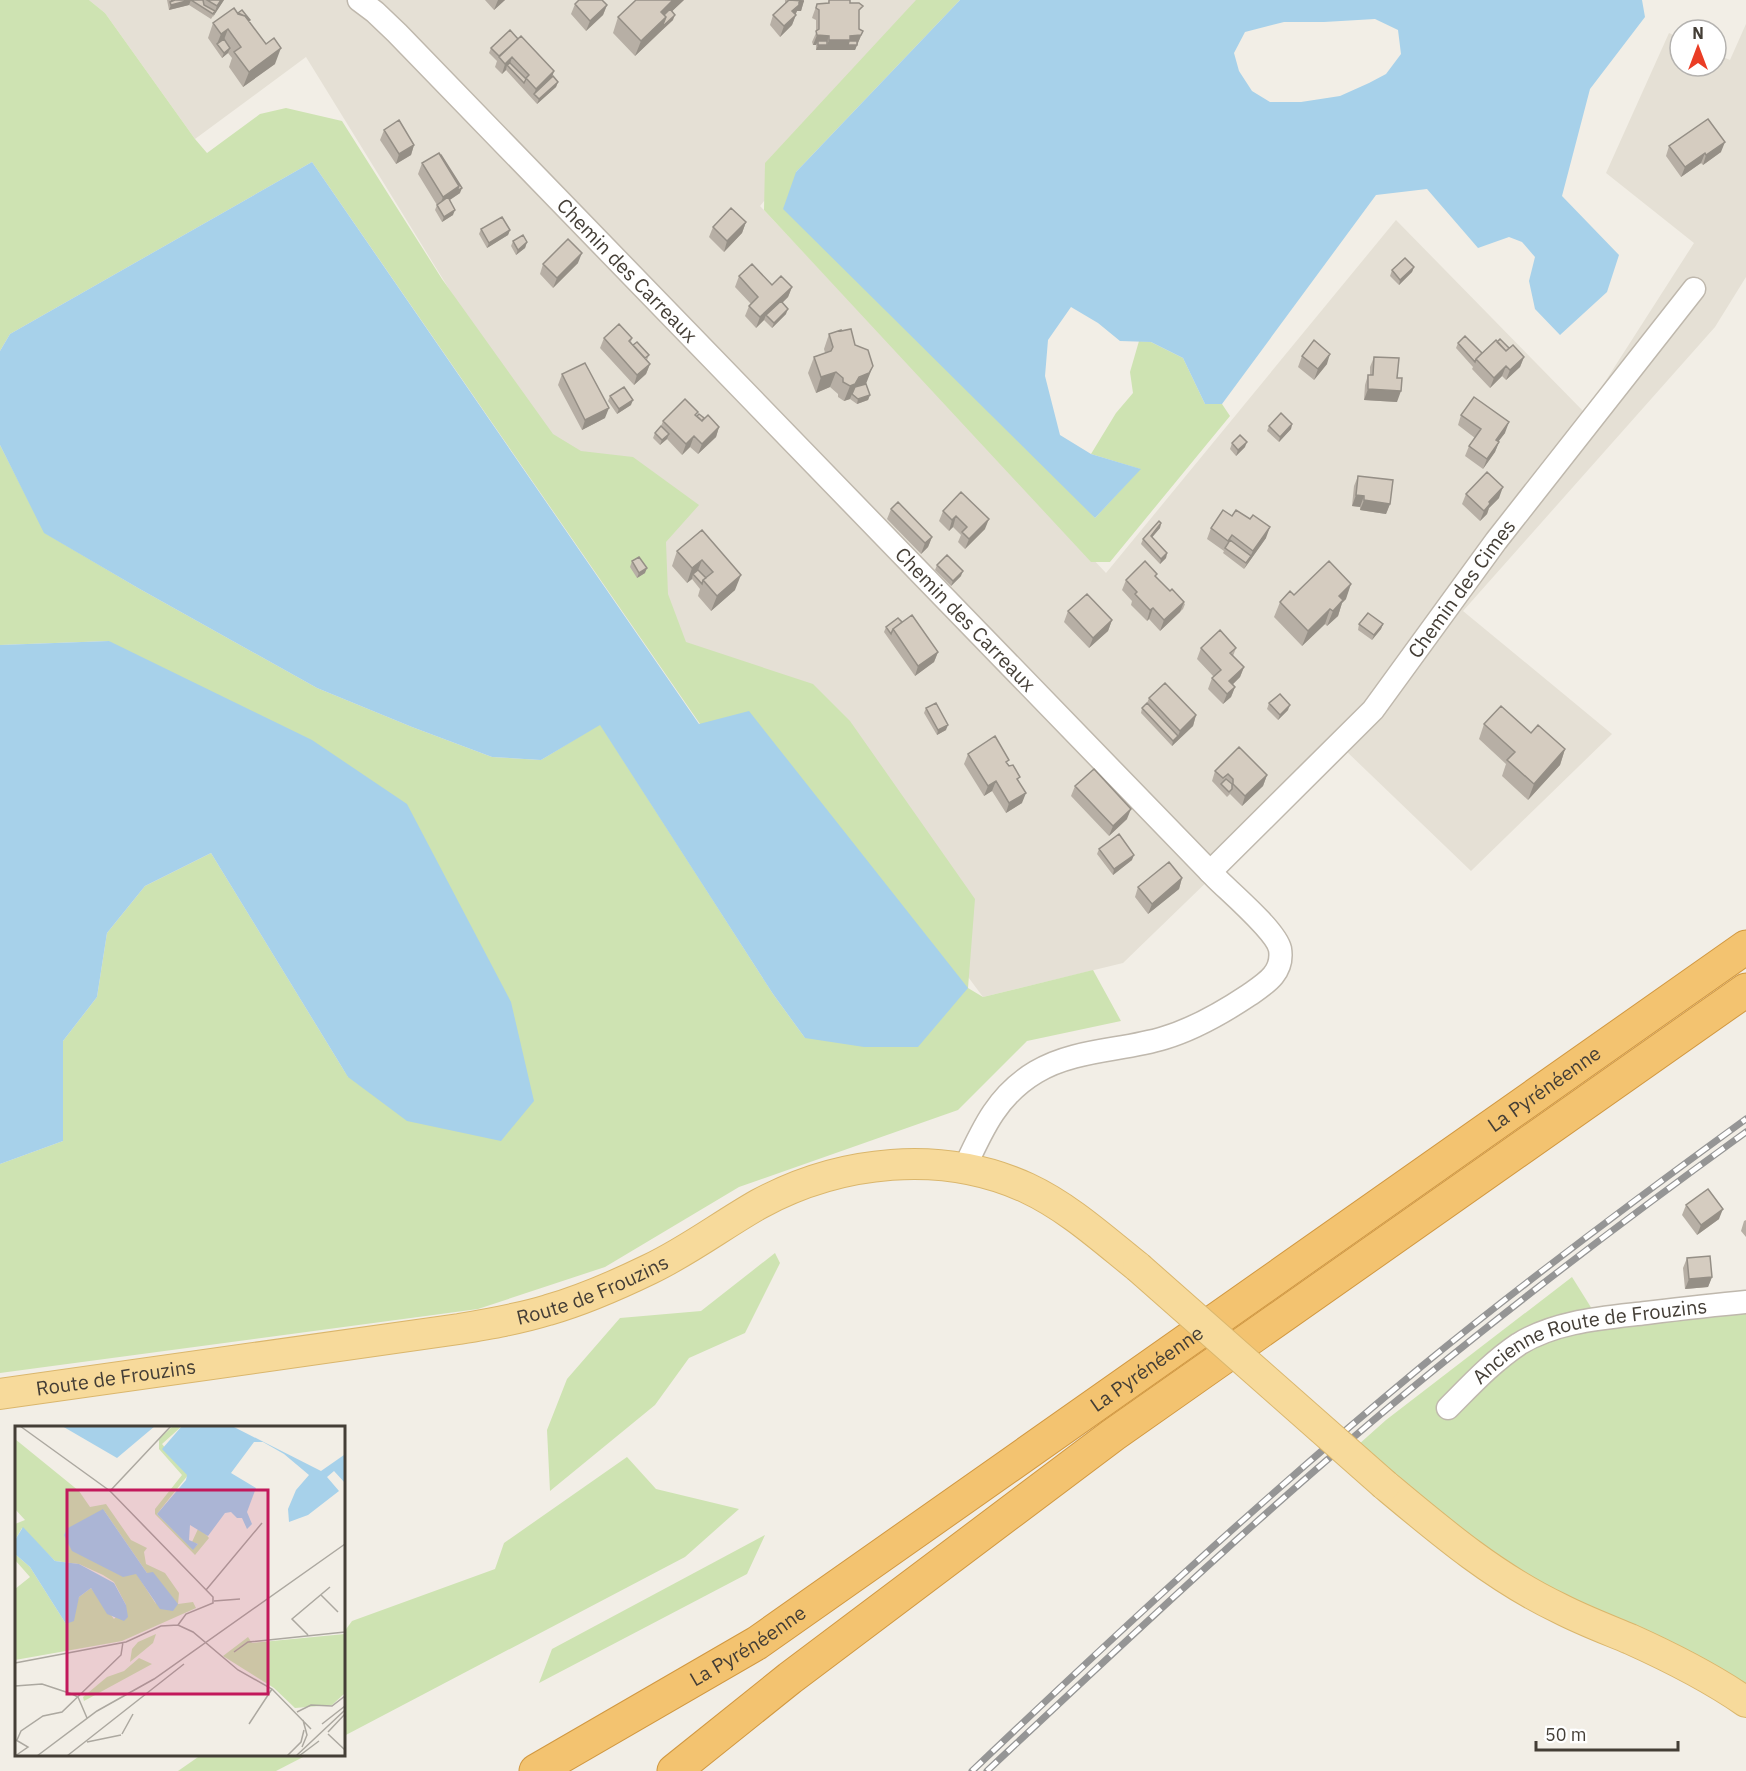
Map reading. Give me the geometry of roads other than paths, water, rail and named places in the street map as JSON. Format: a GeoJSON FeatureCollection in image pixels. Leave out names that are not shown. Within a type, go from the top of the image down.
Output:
{"type":"FeatureCollection","features":[{"type":"Feature","properties":{"kind":"highway","name":"La Pyrénéenne"},"geometry":{"type":"LineString","coordinates":[[536,1771],[757,1643],[1746,946]]}},
{"type":"Feature","properties":{"kind":"highway","name":"La Pyrénéenne"},"geometry":{"type":"LineString","coordinates":[[674,1771],[790,1678],[1113,1435],[1746,990]]}},
{"type":"Feature","properties":{"kind":"main road","name":"Route de Frouzins"},"geometry":{"type":"LineString","coordinates":[[0,1394],[459,1329],[517,1318],[570,1303],[652,1268],[780,1193],[820,1177],[853,1169],[893,1164],[920,1164],[964,1169],[1007,1181],[1047,1198],[1095,1233],[1138,1267],[1385,1485],[1457,1544],[1511,1582],[1559,1609],[1685,1665],[1746,1702]]}},
{"type":"Feature","properties":{"kind":"street","name":"Chemin des Carreaux"},"geometry":{"type":"LineString","coordinates":[[373,4],[1271,933],[1280,948],[1279,965],[1271,980],[1225,1011],[1164,1038],[1052,1063],[1034,1073],[1010,1092],[992,1112],[964,1169]]}},
{"type":"Feature","properties":{"kind":"street","name":"Chemin des Cimes"},"geometry":{"type":"LineString","coordinates":[[1210,872],[1372,710],[1496,541],[1694,289]]}},
{"type":"Feature","properties":{"kind":"street","name":"Ancienne Route de Frouzins"},"geometry":{"type":"LineString","coordinates":[[1448,1408],[1501,1357],[1521,1343],[1543,1332],[1609,1317],[1746,1302]]}},
{"type":"Feature","properties":{"kind":"water"},"geometry":{"type":"Polygon","coordinates":[[[960,0],[1642,0],[1645,17],[1590,89],[1562,196],[1619,255],[1607,292],[1560,335],[1535,309],[1529,281],[1535,257],[1522,242],[1509,237],[1478,248],[1427,189],[1376,195],[1222,404],[1205,404],[1183,358],[1151,342],[1120,341],[1098,323],[1071,307],[1048,340],[1045,376],[1060,435],[1091,454],[1141,469],[1095,518],[783,209],[796,172],[960,0]],[[1375,19],[1284,22],[1245,32],[1234,53],[1239,71],[1252,91],[1270,102],[1301,102],[1340,96],[1386,74],[1401,54],[1398,30],[1375,19]]]}},
{"type":"Feature","properties":{"kind":"water"},"geometry":{"type":"Polygon","coordinates":[[[312,162],[699,724],[749,711],[968,988],[918,1047],[864,1047],[805,1038],[773,994],[600,725],[541,760],[492,757],[317,688],[44,533],[0,445],[0,351],[10,334],[312,162]]]}},
{"type":"Feature","properties":{"kind":"water"},"geometry":{"type":"Polygon","coordinates":[[[109,641],[312,740],[407,804],[511,1002],[534,1101],[501,1141],[407,1121],[348,1077],[211,853],[145,886],[107,933],[97,997],[63,1041],[63,1141],[0,1164],[0,645],[109,641]]]}},
{"type":"Feature","properties":{"kind":"railway"},"geometry":{"type":"LineString","coordinates":[[972,1771],[1193,1565],[1306,1464],[1422,1366],[1542,1271],[1746,1119]]}},
{"type":"Feature","properties":{"kind":"railway"},"geometry":{"type":"LineString","coordinates":[[987,1771],[1204,1569],[1372,1422],[1546,1281],[1746,1132]]}}]}
